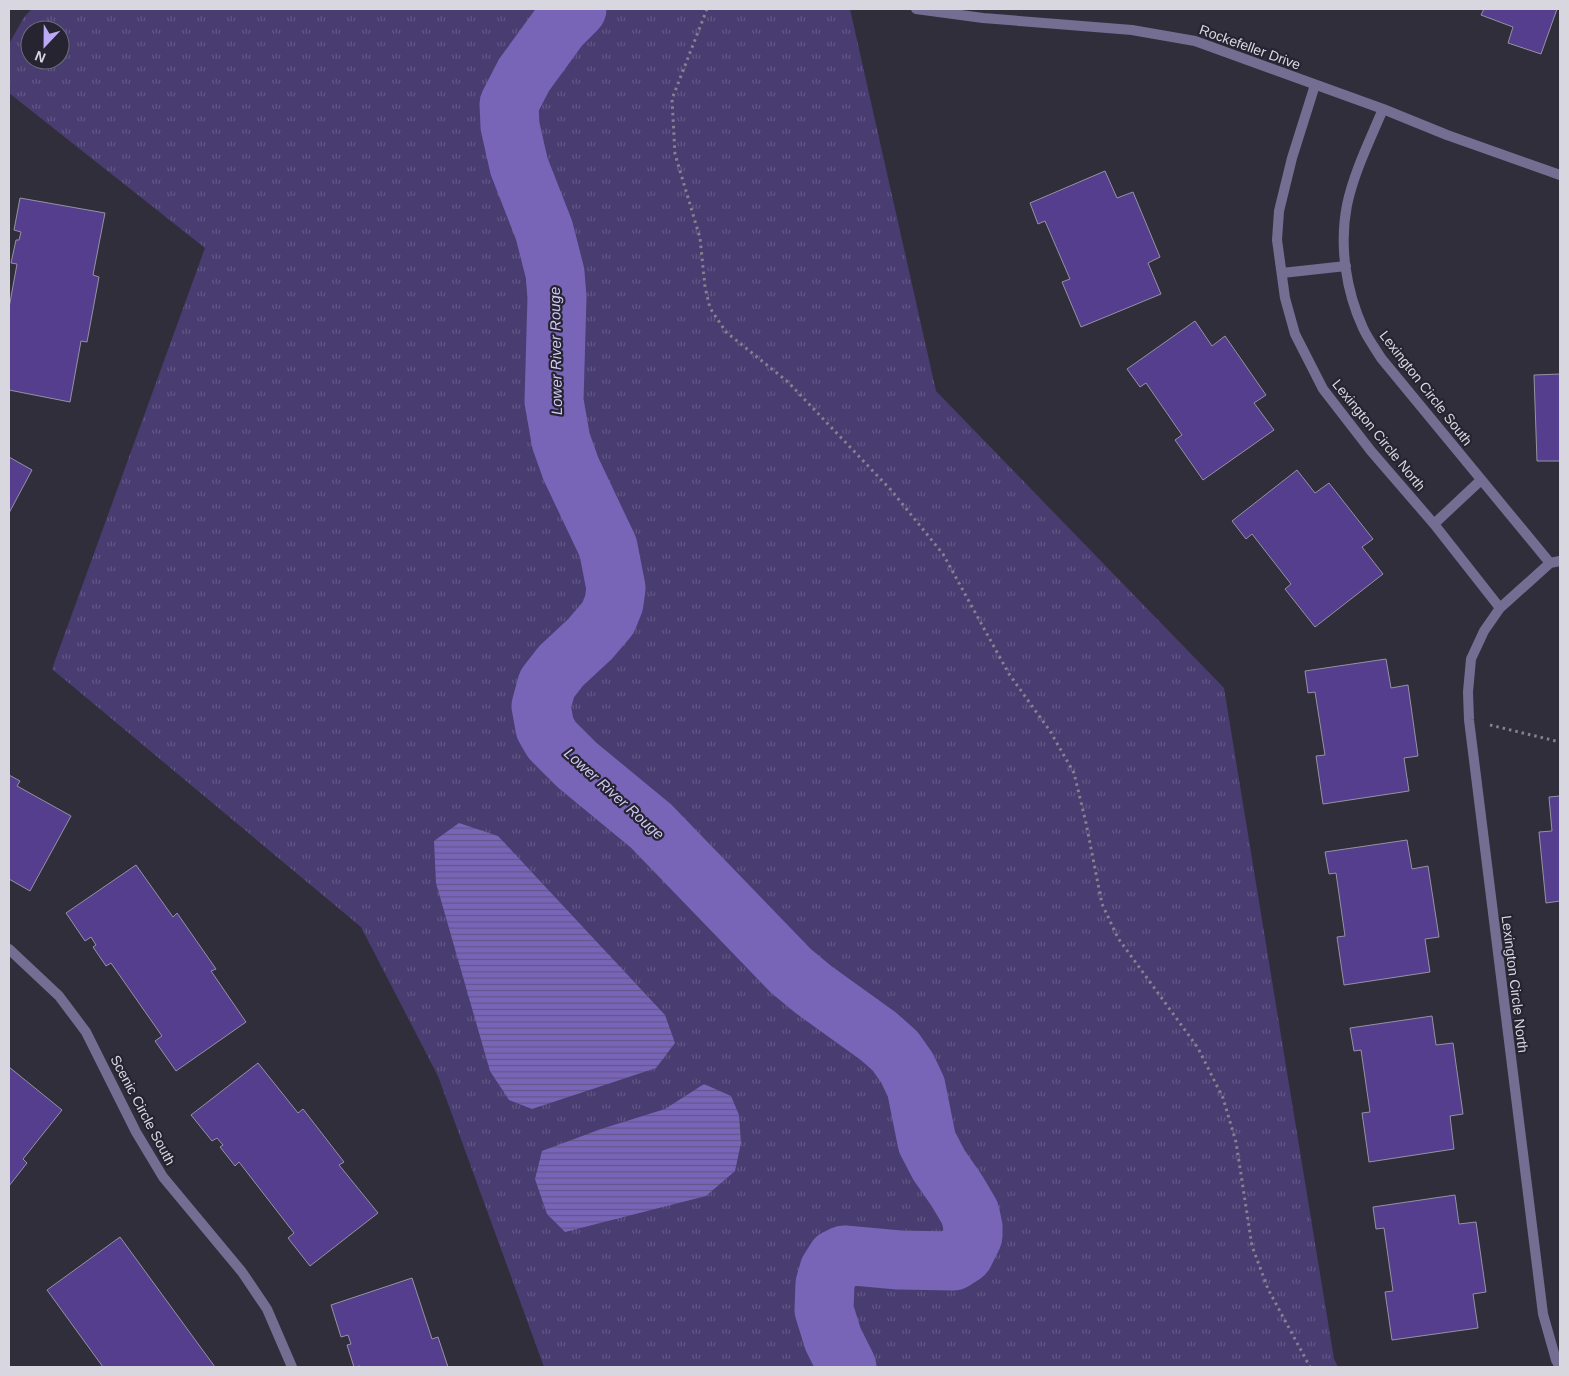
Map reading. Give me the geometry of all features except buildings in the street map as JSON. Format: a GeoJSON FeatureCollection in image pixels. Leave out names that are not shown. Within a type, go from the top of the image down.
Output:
{"type":"FeatureCollection","features":[{"type":"Feature","properties":{"kind":"street","name":"Rockefeller Drive"},"geometry":{"type":"LineString","coordinates":[[916,9],[983,18],[1132,30],[1195,41],[1560,175]]}},
{"type":"Feature","properties":{"kind":"street","name":"Lexington Circle North"},"geometry":{"type":"LineString","coordinates":[[1315,85],[1292,158],[1279,211],[1277,240],[1285,298],[1295,334],[1323,389],[1371,451],[1434,524],[1500,608]]}},
{"type":"Feature","properties":{"kind":"street","name":"Lexington Circle South"},"geometry":{"type":"LineString","coordinates":[[1383,109],[1361,160],[1347,206],[1344,240],[1346,266],[1352,299],[1364,330],[1381,358],[1481,480],[1555,562]]}},
{"type":"Feature","properties":{"kind":"street"},"geometry":{"type":"LineString","coordinates":[[1282,273],[1346,266]]}},
{"type":"Feature","properties":{"kind":"street"},"geometry":{"type":"LineString","coordinates":[[1434,524],[1481,480]]}},
{"type":"Feature","properties":{"kind":"street","name":"Lexington Circle North"},"geometry":{"type":"LineString","coordinates":[[1555,562],[1500,608],[1484,631],[1470,659],[1468,692],[1469,720],[1543,1314],[1556,1360],[1560,1367]]}},
{"type":"Feature","properties":{"kind":"street","name":"Scenic Circle South"},"geometry":{"type":"LineString","coordinates":[[9,950],[59,996],[86,1032],[136,1132],[163,1178],[247,1279],[267,1308],[292,1367]]}},
{"type":"Feature","properties":{"kind":"path"},"geometry":{"type":"LineString","coordinates":[[707,9],[672,99],[675,154],[700,238],[705,287],[710,308],[726,332],[788,382],[891,490],[942,554],[1009,674],[1050,731],[1074,773],[1102,904],[1118,938],[1198,1048],[1223,1098],[1236,1142],[1252,1246],[1268,1289],[1310,1367]]}},
{"type":"Feature","properties":{"kind":"path"},"geometry":{"type":"LineString","coordinates":[[1469,720],[1560,742]]}},
{"type":"Feature","properties":{"kind":"green space"},"geometry":{"type":"Polygon","coordinates":[[[32,9],[850,9],[936,391],[1224,688],[1334,1359],[1338,1367],[544,1367],[438,1076],[361,927],[52,669],[205,248],[9,93],[9,44],[20,24],[20,70],[70,70],[70,20],[22,20],[32,9]]]}},
{"type":"Feature","properties":{"kind":"shaded area"},"geometry":{"type":"Polygon","coordinates":[[[459,823],[498,836],[665,1015],[675,1043],[656,1068],[532,1109],[509,1100],[490,1071],[436,883],[434,841],[459,823]]]}},
{"type":"Feature","properties":{"kind":"shaded area"},"geometry":{"type":"Polygon","coordinates":[[[704,1084],[731,1096],[739,1115],[741,1143],[735,1171],[706,1196],[565,1232],[547,1214],[535,1179],[542,1151],[601,1129],[665,1109],[704,1084]]]}},
{"type":"Feature","properties":{"kind":"waterway","name":"Lower River Rouge"},"geometry":{"type":"LineString","coordinates":[[577,9],[559,27],[524,75],[509,104],[510,126],[519,166],[544,230],[555,273],[557,297],[554,401],[561,441],[571,469],[608,547],[616,588],[614,603],[608,618],[590,639],[561,666],[547,684],[541,706],[545,728],[552,740],[577,765],[651,826],[791,971],[878,1036],[895,1051],[907,1068],[916,1087],[927,1142],[939,1165],[970,1213],[973,1236],[964,1254],[953,1261],[899,1260],[844,1255],[836,1259],[829,1270],[825,1284],[824,1310],[833,1339],[847,1367]]}}]}
